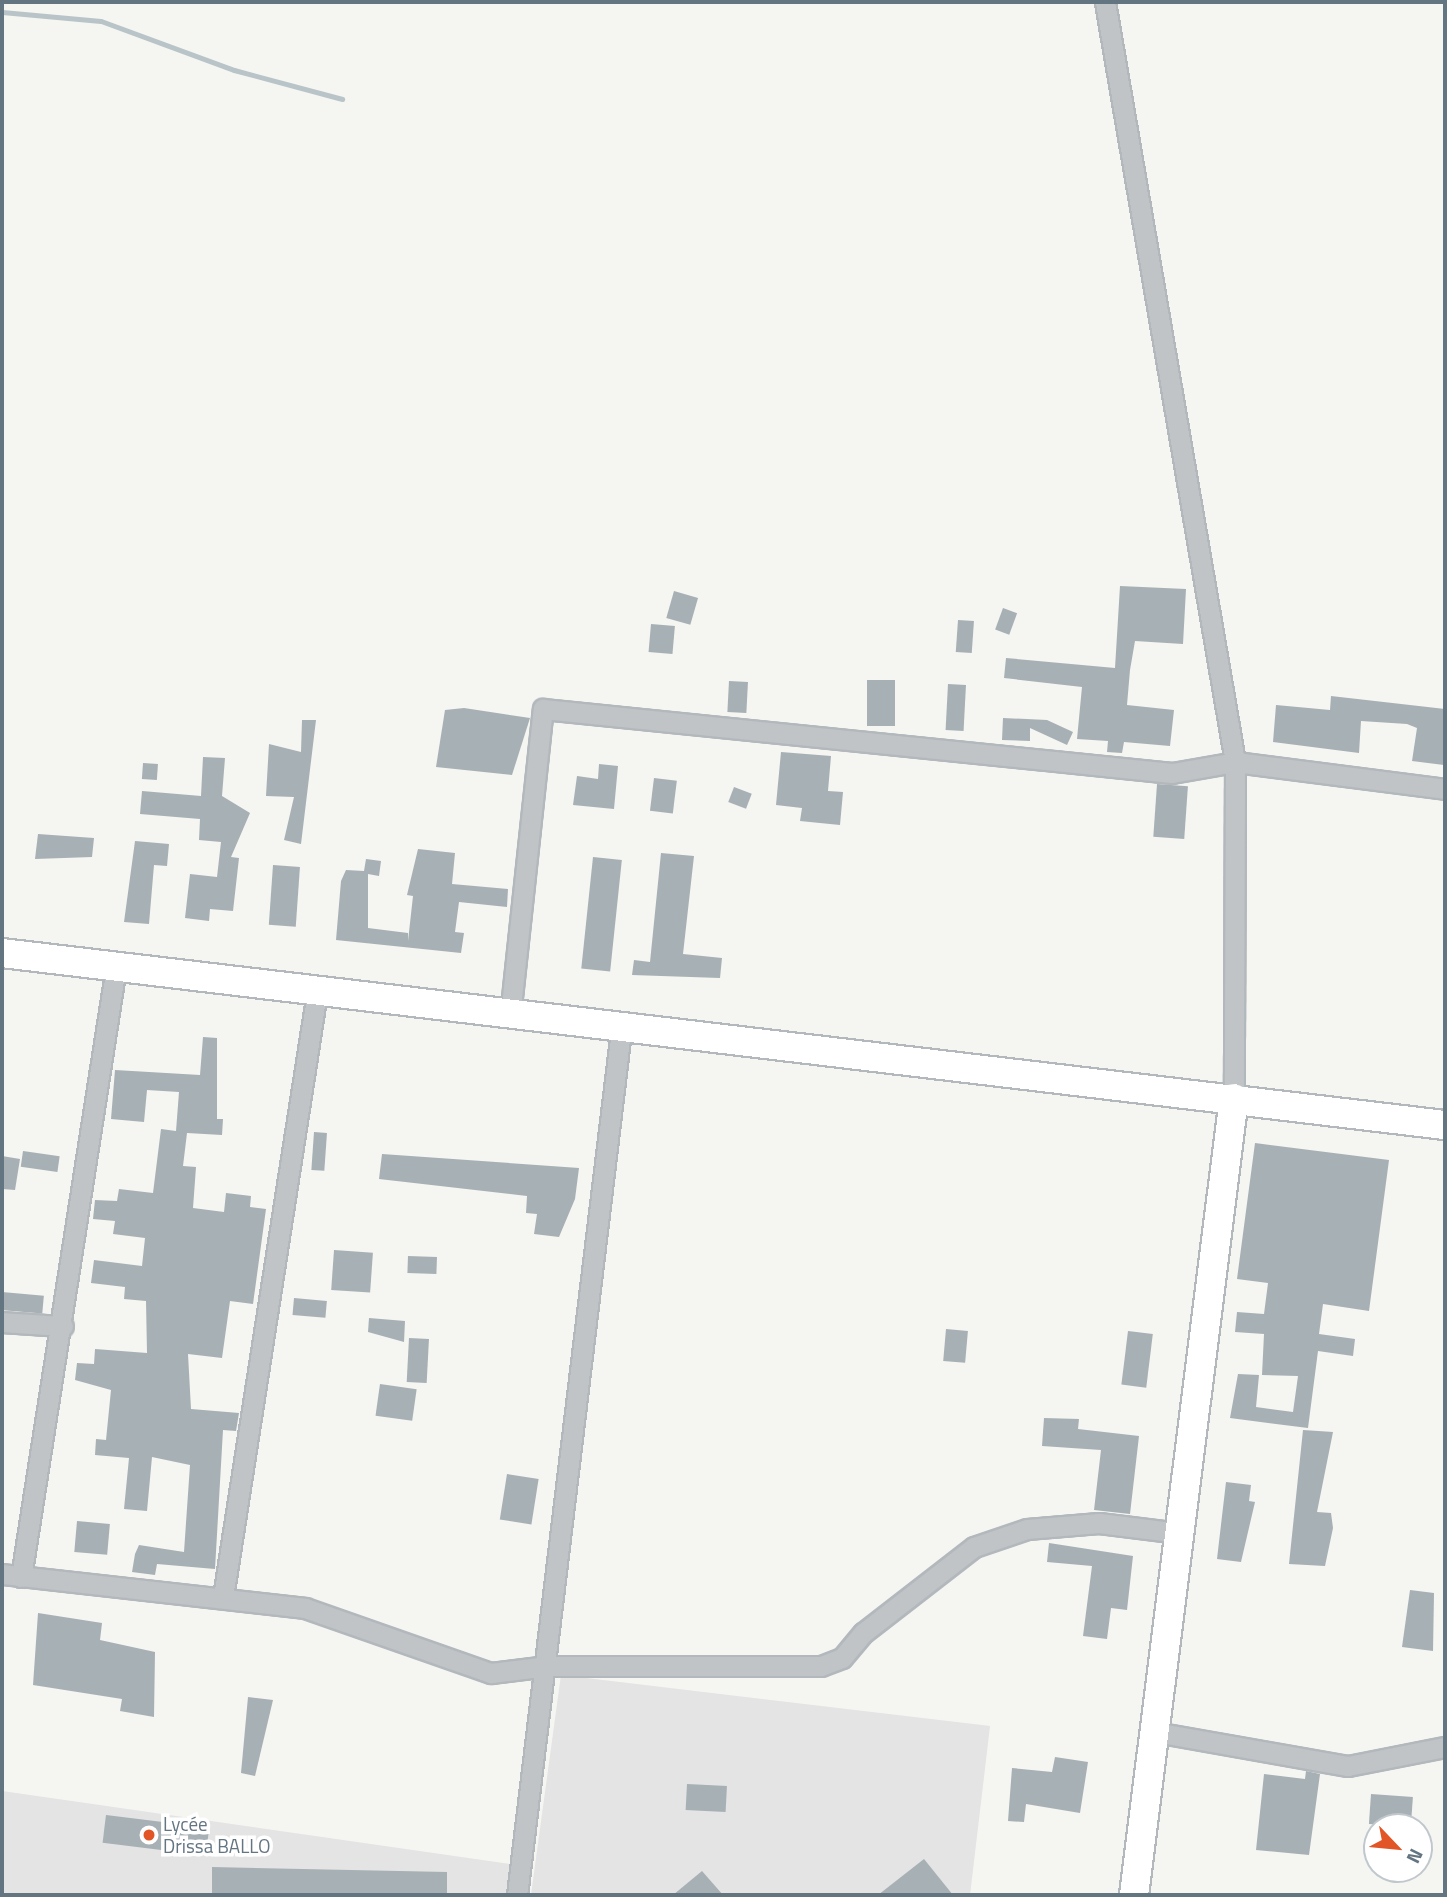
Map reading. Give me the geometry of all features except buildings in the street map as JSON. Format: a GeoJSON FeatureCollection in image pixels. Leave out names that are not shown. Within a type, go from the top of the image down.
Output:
{"type":"FeatureCollection","features":[{"type":"Feature","properties":{"kind":"street"},"geometry":{"type":"LineString","coordinates":[[1105,2],[1235,762],[1234,1098],[1134,1895]]}},
{"type":"Feature","properties":{"kind":"street"},"geometry":{"type":"LineString","coordinates":[[510,1016],[543,709],[1172,773],[1235,762],[1445,789]]}},
{"type":"Feature","properties":{"kind":"street"},"geometry":{"type":"LineString","coordinates":[[2,953],[621,1030],[1234,1098],[1445,1125]]}},
{"type":"Feature","properties":{"kind":"street"},"geometry":{"type":"LineString","coordinates":[[116,967],[63,1326],[11,1576],[223,1597],[355,1622],[491,1672],[548,1666],[821,1665],[842,1658],[863,1633],[974,1547],[1027,1529],[1099,1523],[1180,1534]]}},
{"type":"Feature","properties":{"kind":"street"},"geometry":{"type":"LineString","coordinates":[[223,1597],[317,992]]}},
{"type":"Feature","properties":{"kind":"street"},"geometry":{"type":"LineString","coordinates":[[517,1895],[548,1666],[621,1030]]}},
{"type":"Feature","properties":{"kind":"street"},"geometry":{"type":"LineString","coordinates":[[2,1322],[63,1326]]}},
{"type":"Feature","properties":{"kind":"street"},"geometry":{"type":"LineString","coordinates":[[1155,1732],[1348,1766],[1445,1747]]}},
{"type":"Feature","properties":{"kind":"shaded area"},"geometry":{"type":"Polygon","coordinates":[[[561,1675],[990,1726],[970,1895],[531,1895],[561,1675]]]}},
{"type":"Feature","properties":{"kind":"shaded area","name":"Lycée Drissa BALLO"},"geometry":{"type":"Polygon","coordinates":[[[2,1791],[510,1864],[506,1895],[2,1895],[2,1791]]]}},
{"type":"Feature","properties":{"kind":"waterway"},"geometry":{"type":"LineString","coordinates":[[2,12],[101,21],[234,70],[342,99]]}},
{"type":"Feature","properties":{"kind":"place","name":"Lycée Drissa BALLO"},"geometry":{"type":"Point","coordinates":[149,1835]}}]}
